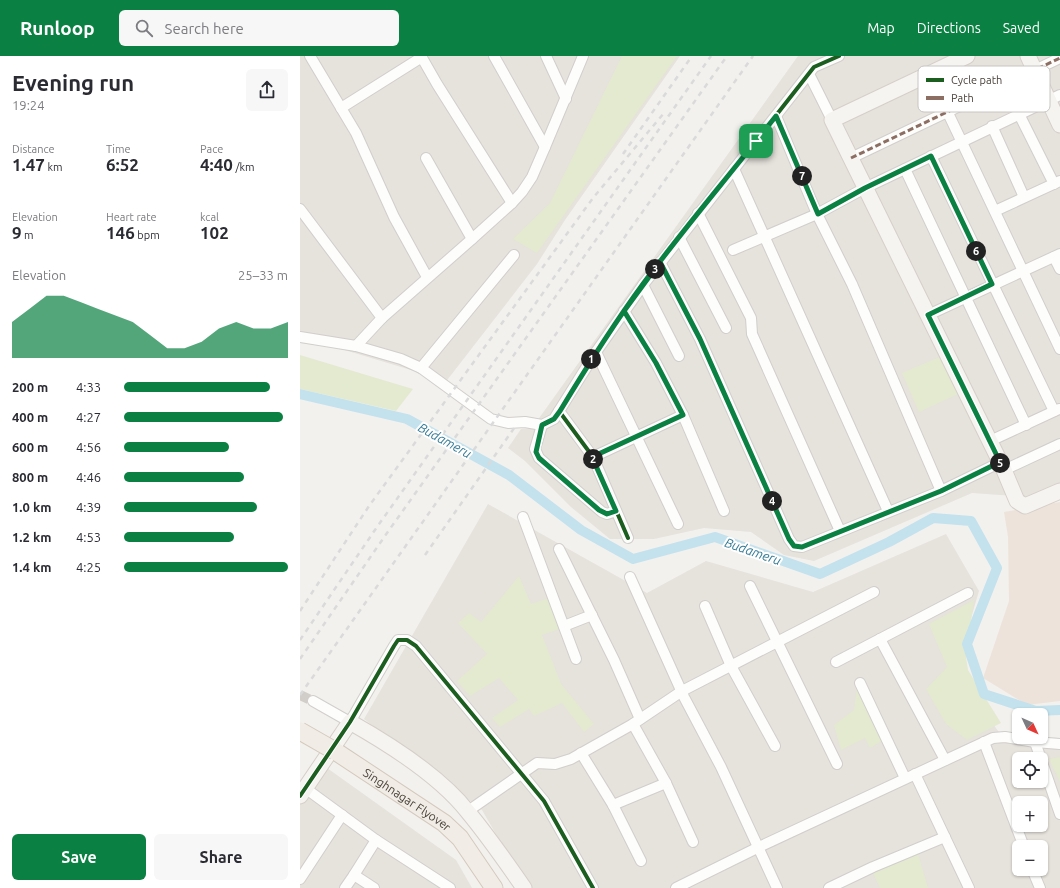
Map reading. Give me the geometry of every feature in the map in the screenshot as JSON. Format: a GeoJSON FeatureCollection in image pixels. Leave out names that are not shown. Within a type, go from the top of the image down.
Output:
{"type":"FeatureCollection","features":[{"type":"Feature","properties":{"kind":"main road","name":"Singhnagar Flyover"},"geometry":{"type":"LineString","coordinates":[[300,731],[335,751],[444,823],[460,838],[494,888]]}},
{"type":"Feature","properties":{"kind":"street"},"geometry":{"type":"LineString","coordinates":[[310,56],[356,133],[394,217],[427,277]]}},
{"type":"Feature","properties":{"kind":"street"},"geometry":{"type":"LineString","coordinates":[[341,108],[422,56],[437,84],[512,203]]}},
{"type":"Feature","properties":{"kind":"street"},"geometry":{"type":"LineString","coordinates":[[546,56],[566,99]]}},
{"type":"Feature","properties":{"kind":"street"},"geometry":{"type":"LineString","coordinates":[[356,346],[382,318],[512,203],[529,181],[546,147],[583,56]]}},
{"type":"Feature","properties":{"kind":"street"},"geometry":{"type":"LineString","coordinates":[[300,337],[356,346],[401,359],[421,368],[491,419],[508,423],[525,422],[542,425],[554,419],[624,311],[679,236],[814,67],[839,56]]}},
{"type":"Feature","properties":{"kind":"street"},"geometry":{"type":"LineString","coordinates":[[940,66],[949,60],[967,56]]}},
{"type":"Feature","properties":{"kind":"street"},"geometry":{"type":"LineString","coordinates":[[1028,56],[1032,66]]}},
{"type":"Feature","properties":{"kind":"street"},"geometry":{"type":"LineString","coordinates":[[498,57],[546,147]]}},
{"type":"Feature","properties":{"kind":"street"},"geometry":{"type":"LineString","coordinates":[[1043,66],[1060,58]]}},
{"type":"Feature","properties":{"kind":"street"},"geometry":{"type":"LineString","coordinates":[[809,74],[990,441],[1017,500],[1025,506],[1060,491]]}},
{"type":"Feature","properties":{"kind":"street"},"geometry":{"type":"LineString","coordinates":[[832,120],[918,78]]}},
{"type":"Feature","properties":{"kind":"street"},"geometry":{"type":"LineString","coordinates":[[1054,97],[1060,125]]}},
{"type":"Feature","properties":{"kind":"street"},"geometry":{"type":"LineString","coordinates":[[851,158],[946,112]]}},
{"type":"Feature","properties":{"kind":"street"},"geometry":{"type":"LineString","coordinates":[[948,112],[1060,349]]}},
{"type":"Feature","properties":{"kind":"street"},"geometry":{"type":"LineString","coordinates":[[733,250],[818,214],[905,168],[1023,112]]}},
{"type":"Feature","properties":{"kind":"street"},"geometry":{"type":"LineString","coordinates":[[994,211],[1057,183],[1019,114]]}},
{"type":"Feature","properties":{"kind":"street"},"geometry":{"type":"LineString","coordinates":[[776,116],[818,214],[852,284],[941,491]]}},
{"type":"Feature","properties":{"kind":"street"},"geometry":{"type":"LineString","coordinates":[[992,126],[1024,197]]}},
{"type":"Feature","properties":{"kind":"street"},"geometry":{"type":"LineString","coordinates":[[931,156],[992,284],[1057,410],[990,441]]}},
{"type":"Feature","properties":{"kind":"street"},"geometry":{"type":"LineString","coordinates":[[426,158],[472,239]]}},
{"type":"Feature","properties":{"kind":"street"},"geometry":{"type":"LineString","coordinates":[[905,168],[1026,425]]}},
{"type":"Feature","properties":{"kind":"street"},"geometry":{"type":"LineString","coordinates":[[734,169],[763,237],[888,512]]}},
{"type":"Feature","properties":{"kind":"street"},"geometry":{"type":"LineString","coordinates":[[300,209],[382,318]]}},
{"type":"Feature","properties":{"kind":"street"},"geometry":{"type":"LineString","coordinates":[[698,213],[751,318],[752,334],[840,531]]}},
{"type":"Feature","properties":{"kind":"street"},"geometry":{"type":"LineString","coordinates":[[679,236],[726,328]]}},
{"type":"Feature","properties":{"kind":"street"},"geometry":{"type":"LineString","coordinates":[[421,368],[514,255]]}},
{"type":"Feature","properties":{"kind":"street"},"geometry":{"type":"LineString","coordinates":[[928,315],[1057,255],[1060,269]]}},
{"type":"Feature","properties":{"kind":"street"},"geometry":{"type":"LineString","coordinates":[[660,262],[700,339],[792,544],[802,547],[1060,444]]}},
{"type":"Feature","properties":{"kind":"street"},"geometry":{"type":"LineString","coordinates":[[643,285],[679,356]]}},
{"type":"Feature","properties":{"kind":"street"},"geometry":{"type":"LineString","coordinates":[[624,311],[656,363],[683,415],[724,511]]}},
{"type":"Feature","properties":{"kind":"street"},"geometry":{"type":"LineString","coordinates":[[596,352],[678,524]]}},
{"type":"Feature","properties":{"kind":"street"},"geometry":{"type":"LineString","coordinates":[[560,411],[592,457],[628,538]]}},
{"type":"Feature","properties":{"kind":"street"},"geometry":{"type":"LineString","coordinates":[[592,457],[683,415]]}},
{"type":"Feature","properties":{"kind":"street"},"geometry":{"type":"LineString","coordinates":[[542,425],[535,449],[539,458],[602,512],[607,514],[616,511]]}},
{"type":"Feature","properties":{"kind":"street"},"geometry":{"type":"LineString","coordinates":[[522,517],[576,659]]}},
{"type":"Feature","properties":{"kind":"street"},"geometry":{"type":"LineString","coordinates":[[559,549],[592,615],[637,722],[692,842]]}},
{"type":"Feature","properties":{"kind":"street"},"geometry":{"type":"LineString","coordinates":[[630,577],[682,691],[759,847],[777,888]]}},
{"type":"Feature","properties":{"kind":"street"},"geometry":{"type":"LineString","coordinates":[[750,586],[837,764]]}},
{"type":"Feature","properties":{"kind":"street"},"geometry":{"type":"LineString","coordinates":[[468,810],[536,763],[563,762],[581,753],[637,722],[682,691],[874,592]]}},
{"type":"Feature","properties":{"kind":"street"},"geometry":{"type":"LineString","coordinates":[[836,662],[968,593]]}},
{"type":"Feature","properties":{"kind":"street"},"geometry":{"type":"LineString","coordinates":[[705,606],[731,666],[775,746]]}},
{"type":"Feature","properties":{"kind":"street"},"geometry":{"type":"LineString","coordinates":[[564,626],[592,615]]}},
{"type":"Feature","properties":{"kind":"street"},"geometry":{"type":"LineString","coordinates":[[880,639],[945,760]]}},
{"type":"Feature","properties":{"kind":"street"},"geometry":{"type":"LineString","coordinates":[[450,888],[376,840],[342,815],[303,792],[350,722],[398,640],[407,640],[416,646],[522,773],[544,801],[593,888]]}},
{"type":"Feature","properties":{"kind":"street"},"geometry":{"type":"LineString","coordinates":[[860,682],[905,778]]}},
{"type":"Feature","properties":{"kind":"street"},"geometry":{"type":"LineString","coordinates":[[313,701],[381,739],[436,780],[468,810],[524,888]]}},
{"type":"Feature","properties":{"kind":"street"},"geometry":{"type":"LineString","coordinates":[[676,888],[759,847],[984,742],[1005,737],[1012,738]]}},
{"type":"Feature","properties":{"kind":"street"},"geometry":{"type":"LineString","coordinates":[[984,742],[1021,840]]}},
{"type":"Feature","properties":{"kind":"street"},"geometry":{"type":"LineString","coordinates":[[1048,743],[1060,744]]}},
{"type":"Feature","properties":{"kind":"street"},"geometry":{"type":"LineString","coordinates":[[1036,744],[1060,814]]}},
{"type":"Feature","properties":{"kind":"street"},"geometry":{"type":"LineString","coordinates":[[581,753],[613,805],[641,861]]}},
{"type":"Feature","properties":{"kind":"street"},"geometry":{"type":"LineString","coordinates":[[915,774],[969,888]]}},
{"type":"Feature","properties":{"kind":"street"},"geometry":{"type":"LineString","coordinates":[[613,805],[666,783]]}},
{"type":"Feature","properties":{"kind":"street"},"geometry":{"type":"LineString","coordinates":[[300,879],[342,815]]}},
{"type":"Feature","properties":{"kind":"street"},"geometry":{"type":"LineString","coordinates":[[830,888],[873,867],[945,837]]}},
{"type":"Feature","properties":{"kind":"street"},"geometry":{"type":"LineString","coordinates":[[345,888],[376,840]]}},
{"type":"Feature","properties":{"kind":"street"},"geometry":{"type":"LineString","coordinates":[[354,875],[374,888]]}},
{"type":"Feature","properties":{"kind":"street"},"geometry":{"type":"LineString","coordinates":[[1035,876],[1040,888]]}},
{"type":"Feature","properties":{"kind":"shaded area"},"geometry":{"type":"Polygon","coordinates":[[[300,56],[680,56],[565,220],[537,264],[441,388],[421,373],[338,348],[300,343],[300,56]]]}},
{"type":"Feature","properties":{"kind":"shaded area"},"geometry":{"type":"Polygon","coordinates":[[[798,56],[1060,56],[1060,483],[1030,497],[972,493],[814,561],[784,555],[751,532],[704,528],[654,539],[610,539],[571,507],[525,461],[508,448],[521,429],[532,428],[798,56]]]}},
{"type":"Feature","properties":{"kind":"shaded area"},"geometry":{"type":"Polygon","coordinates":[[[1060,502],[1060,701],[1027,705],[983,678],[1009,601],[1008,537],[1004,512],[1060,502]]]}},
{"type":"Feature","properties":{"kind":"shaded area"},"geometry":{"type":"Polygon","coordinates":[[[488,504],[647,593],[706,561],[813,592],[946,534],[979,591],[955,672],[1001,735],[1012,736],[1012,744],[1048,744],[1048,737],[1060,738],[1060,888],[527,888],[482,810],[364,719],[488,504]]]}},
{"type":"Feature","properties":{"kind":"shaded area"},"geometry":{"type":"Polygon","coordinates":[[[320,763],[456,860],[472,888],[300,888],[300,792],[320,763]]]}},
{"type":"Feature","properties":{"kind":"green space"},"geometry":{"type":"Polygon","coordinates":[[[622,56],[677,56],[537,253],[513,239],[550,203],[622,56]]]}},
{"type":"Feature","properties":{"kind":"green space"},"geometry":{"type":"Polygon","coordinates":[[[300,355],[413,389],[396,411],[300,389],[300,355]]]}},
{"type":"Feature","properties":{"kind":"green space"},"geometry":{"type":"Polygon","coordinates":[[[942,356],[956,384],[958,394],[919,412],[902,373],[942,356]]]}},
{"type":"Feature","properties":{"kind":"green space"},"geometry":{"type":"Polygon","coordinates":[[[519,576],[531,604],[549,598],[562,628],[542,635],[561,684],[594,724],[584,732],[562,703],[534,716],[529,709],[500,727],[492,718],[518,700],[499,678],[470,696],[457,681],[487,654],[458,623],[469,613],[481,622],[519,576]]]}},
{"type":"Feature","properties":{"kind":"green space"},"geometry":{"type":"Polygon","coordinates":[[[974,600],[966,657],[968,670],[1001,723],[967,740],[946,724],[926,689],[947,667],[929,624],[974,600]]]}},
{"type":"Feature","properties":{"kind":"green space"},"geometry":{"type":"Polygon","coordinates":[[[857,687],[882,741],[870,748],[865,738],[841,750],[834,725],[854,710],[857,687]]]}},
{"type":"Feature","properties":{"kind":"green space"},"geometry":{"type":"Polygon","coordinates":[[[1060,757],[1060,782],[1049,759],[1060,757]]]}},
{"type":"Feature","properties":{"kind":"green space"},"geometry":{"type":"Polygon","coordinates":[[[918,854],[928,888],[880,888],[873,873],[918,854]]]}},
{"type":"Feature","properties":{"kind":"waterway","name":"Budameru"},"geometry":{"type":"LineString","coordinates":[[300,394],[407,419],[509,475],[581,530],[633,559],[715,537],[820,574],[889,542],[933,518],[971,521],[997,568],[967,644],[984,694],[1036,711],[1060,710]]}},
{"type":"Feature","properties":{"kind":"tunnel"},"geometry":{"type":"LineString","coordinates":[[300,695],[313,701]]}},
{"type":"Feature","properties":{"kind":"railway"},"geometry":{"type":"LineString","coordinates":[[623,154],[692,56]]}},
{"type":"Feature","properties":{"kind":"railway"},"geometry":{"type":"LineString","coordinates":[[300,640],[377,527],[711,56]]}},
{"type":"Feature","properties":{"kind":"railway"},"geometry":{"type":"LineString","coordinates":[[300,659],[387,533],[727,56]]}},
{"type":"Feature","properties":{"kind":"railway"},"geometry":{"type":"LineString","coordinates":[[300,695],[753,56]]}},
{"type":"Feature","properties":{"kind":"railway"},"geometry":{"type":"LineString","coordinates":[[300,611],[369,506],[593,198],[664,113]]}},
{"type":"Feature","properties":{"kind":"railway"},"geometry":{"type":"LineString","coordinates":[[425,555],[517,424]]}},
{"type":"Feature","properties":{"kind":"marked path"},"geometry":{"type":"LineString","coordinates":[[1043,66],[1060,58]]}},
{"type":"Feature","properties":{"kind":"marked path"},"geometry":{"type":"LineString","coordinates":[[851,158],[947,112]]}},
{"type":"Feature","properties":{"kind":"cycle path"},"geometry":{"type":"LineString","coordinates":[[628,538],[593,457],[559,411],[596,352],[643,285],[814,67],[839,56]]}},
{"type":"Feature","properties":{"kind":"cycle path"},"geometry":{"type":"LineString","coordinates":[[660,262],[700,339],[789,539],[794,546],[802,547],[941,491],[1001,462]]}},
{"type":"Feature","properties":{"kind":"cycle path"},"geometry":{"type":"LineString","coordinates":[[300,796],[350,722],[398,640],[407,640],[416,646],[544,801],[593,888]]}},
{"type":"Feature","properties":{"kind":"route"},"geometry":{"type":"LineString","coordinates":[[756,141],[679,236],[624,311],[554,419],[542,425],[535,449],[539,458],[599,510],[607,514],[616,511],[592,457],[683,415],[656,363],[624,311],[660,262],[700,339],[789,539],[792,544],[798,548],[941,491],[1000,462],[928,315],[992,284],[931,156],[865,188],[818,214],[776,116],[756,141]]}}]}
